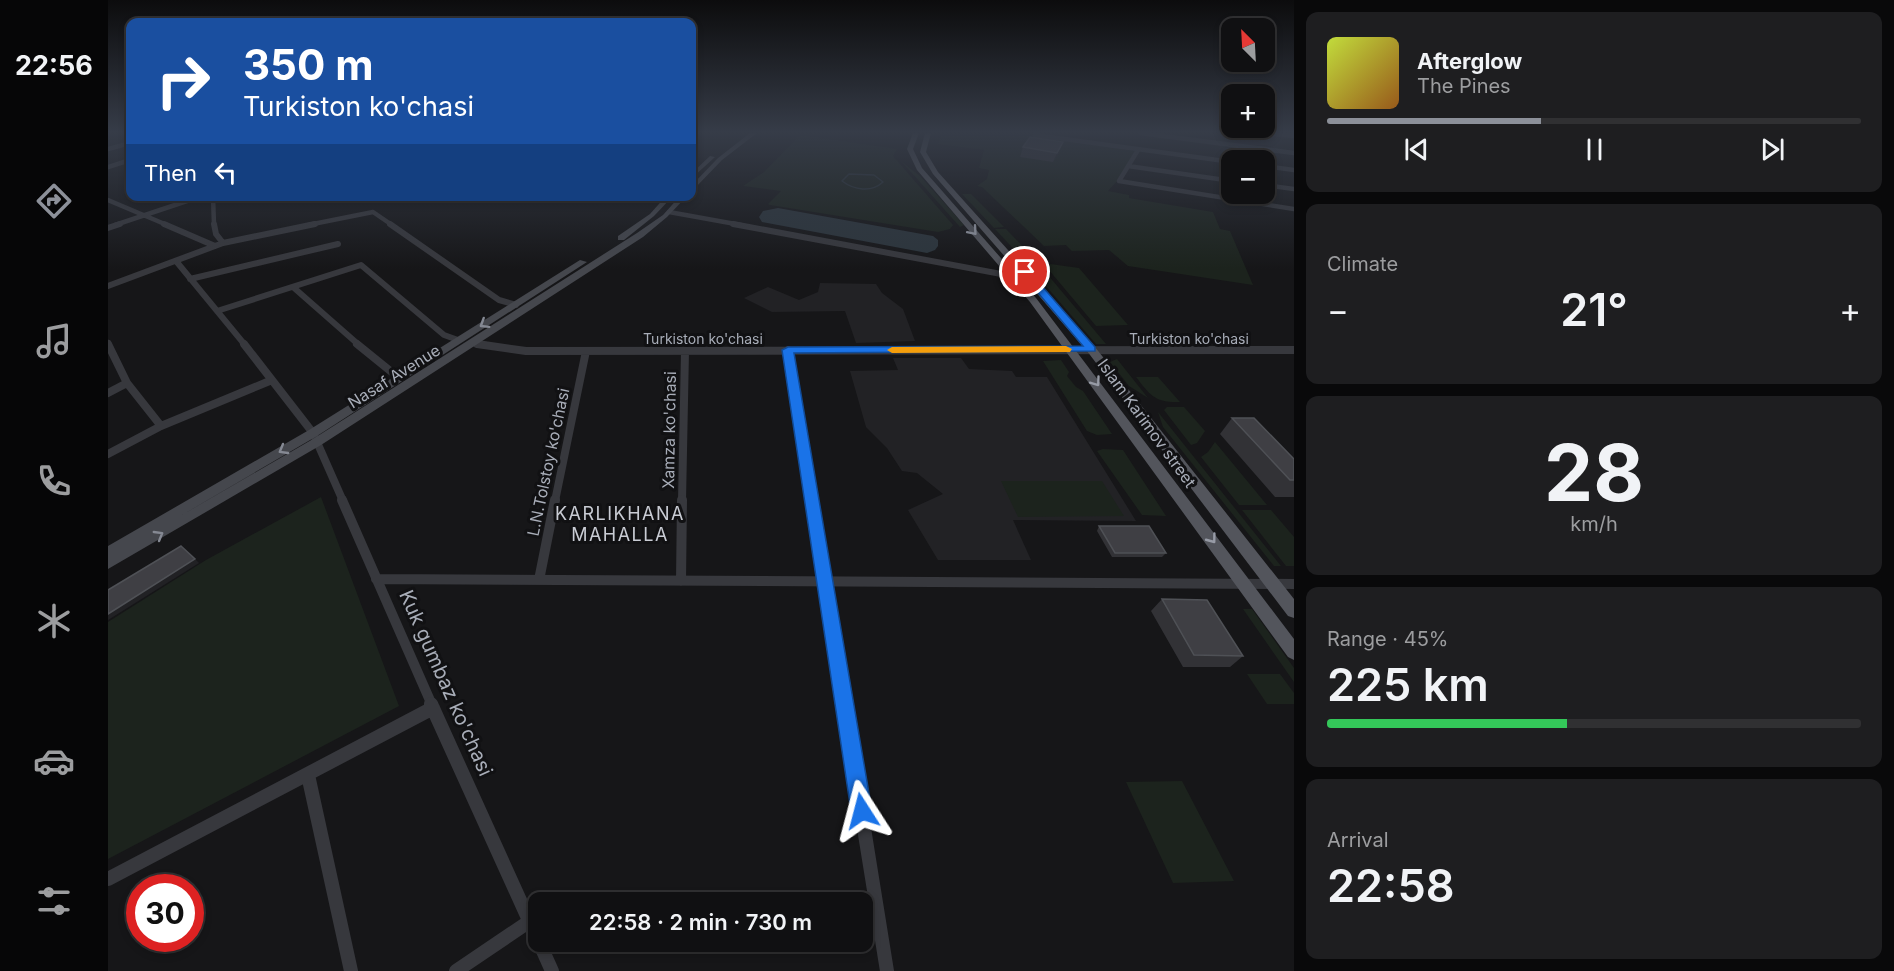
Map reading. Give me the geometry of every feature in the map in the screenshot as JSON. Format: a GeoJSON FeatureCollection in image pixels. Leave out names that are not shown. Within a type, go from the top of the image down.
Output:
{"type":"FeatureCollection","features":[{"type":"Feature","properties":{"kind":"main road","name":"Islam Karimov street"},"geometry":{"type":"LineString","coordinates":[[927,178],[1012,276],[1071,349],[1294,652]]}},
{"type":"Feature","properties":{"kind":"main road","name":"Islam Karimov street"},"geometry":{"type":"LineString","coordinates":[[940,178],[1013,258],[1091,349],[1294,611]]}},
{"type":"Feature","properties":{"kind":"main road"},"geometry":{"type":"LineString","coordinates":[[943,197],[956,197]]}},
{"type":"Feature","properties":{"kind":"main road","name":"Nasaf Avenue"},"geometry":{"type":"LineString","coordinates":[[108,552],[315,437],[399,378],[625,236],[664,201]]}},
{"type":"Feature","properties":{"kind":"main road","name":"Nasaf Avenue"},"geometry":{"type":"LineString","coordinates":[[108,564],[473,343],[640,235],[679,201]]}},
{"type":"Feature","properties":{"kind":"street"},"geometry":{"type":"LineString","coordinates":[[1121,178],[1119,182],[1294,208]]}},
{"type":"Feature","properties":{"kind":"street"},"geometry":{"type":"LineString","coordinates":[[1275,186],[1294,189]]}},
{"type":"Feature","properties":{"kind":"street"},"geometry":{"type":"LineString","coordinates":[[108,200],[215,246]]}},
{"type":"Feature","properties":{"kind":"street"},"geometry":{"type":"LineString","coordinates":[[108,228],[188,201]]}},
{"type":"Feature","properties":{"kind":"street"},"geometry":{"type":"LineString","coordinates":[[213,201],[213,222],[218,240],[223,243]]}},
{"type":"Feature","properties":{"kind":"street"},"geometry":{"type":"LineString","coordinates":[[108,286],[223,243],[374,212],[499,300],[516,305]]}},
{"type":"Feature","properties":{"kind":"street"},"geometry":{"type":"LineString","coordinates":[[669,212],[1012,276]]}},
{"type":"Feature","properties":{"kind":"street"},"geometry":{"type":"LineString","coordinates":[[190,279],[338,244]]}},
{"type":"Feature","properties":{"kind":"street","name":"Kuk gumbaz ko'chasi"},"geometry":{"type":"LineString","coordinates":[[176,261],[315,437],[433,708],[528,917]]}},
{"type":"Feature","properties":{"kind":"street"},"geometry":{"type":"LineString","coordinates":[[217,311],[361,265],[444,335],[458,340]]}},
{"type":"Feature","properties":{"kind":"street"},"geometry":{"type":"LineString","coordinates":[[293,287],[371,357],[399,378]]}},
{"type":"Feature","properties":{"kind":"street","name":"Turkiston ko'chasi"},"geometry":{"type":"LineString","coordinates":[[473,343],[526,351],[1294,350]]}},
{"type":"Feature","properties":{"kind":"street"},"geometry":{"type":"LineString","coordinates":[[108,344],[128,383],[161,426]]}},
{"type":"Feature","properties":{"kind":"street"},"geometry":{"type":"LineString","coordinates":[[788,350],[887,971]]}},
{"type":"Feature","properties":{"kind":"street","name":"L.N.Tolstoy ko'chasi"},"geometry":{"type":"LineString","coordinates":[[539,580],[586,351]]}},
{"type":"Feature","properties":{"kind":"street","name":"Xamza ko'chasi"},"geometry":{"type":"LineString","coordinates":[[681,581],[686,351]]}},
{"type":"Feature","properties":{"kind":"street"},"geometry":{"type":"LineString","coordinates":[[108,454],[161,426],[272,380]]}},
{"type":"Feature","properties":{"kind":"street"},"geometry":{"type":"LineString","coordinates":[[108,393],[128,383]]}},
{"type":"Feature","properties":{"kind":"street"},"geometry":{"type":"LineString","coordinates":[[376,579],[1294,584]]}},
{"type":"Feature","properties":{"kind":"street"},"geometry":{"type":"LineString","coordinates":[[108,879],[433,708]]}},
{"type":"Feature","properties":{"kind":"street"},"geometry":{"type":"LineString","coordinates":[[308,775],[351,971]]}},
{"type":"Feature","properties":{"kind":"street"},"geometry":{"type":"LineString","coordinates":[[456,971],[528,922]]}},
{"type":"Feature","properties":{"kind":"street","name":"Kuk gumbaz ko'chasi"},"geometry":{"type":"LineString","coordinates":[[544,952],[552,971]]}},
{"type":"Feature","properties":{"kind":"shaded area"},"geometry":{"type":"Polygon","coordinates":[[[755,178],[912,178],[953,225],[950,229],[938,232],[770,205],[768,204],[781,191],[743,186],[755,178]]]}},
{"type":"Feature","properties":{"kind":"shaded area"},"geometry":{"type":"Polygon","coordinates":[[[917,178],[922,178],[964,225],[960,227],[917,178]]]}},
{"type":"Feature","properties":{"kind":"shaded area"},"geometry":{"type":"Polygon","coordinates":[[[1119,178],[1108,191],[1129,195],[1129,198],[1213,212],[1220,229],[1230,231],[1253,285],[1128,266],[1109,250],[1072,251],[1066,245],[1044,246],[982,187],[977,186],[987,179],[1119,178]]]}},
{"type":"Feature","properties":{"kind":"shaded area"},"geometry":{"type":"Polygon","coordinates":[[[962,194],[971,194],[1004,227],[994,228],[962,194]]]}},
{"type":"Feature","properties":{"kind":"shaded area"},"geometry":{"type":"Polygon","coordinates":[[[778,208],[933,236],[938,240],[938,246],[927,253],[762,222],[759,217],[763,211],[778,208]]]}},
{"type":"Feature","properties":{"kind":"shaded area"},"geometry":{"type":"Polygon","coordinates":[[[995,229],[1006,229],[1035,259],[1021,257],[995,229]]]}},
{"type":"Feature","properties":{"kind":"shaded area"},"geometry":{"type":"Polygon","coordinates":[[[1037,262],[1106,344],[1096,344],[1026,263],[1037,262]]]}},
{"type":"Feature","properties":{"kind":"shaded area"},"geometry":{"type":"Polygon","coordinates":[[[1043,263],[1079,268],[1128,325],[1096,326],[1043,263]]]}},
{"type":"Feature","properties":{"kind":"shaded area"},"geometry":{"type":"Polygon","coordinates":[[[820,283],[876,284],[882,293],[903,309],[915,341],[856,343],[845,311],[772,312],[744,298],[768,287],[799,300],[818,292],[820,283]]]}},
{"type":"Feature","properties":{"kind":"shaded area"},"geometry":{"type":"Polygon","coordinates":[[[893,358],[961,358],[969,369],[1012,371],[1016,377],[1047,377],[1136,521],[1013,520],[1031,560],[938,560],[908,510],[943,494],[917,473],[902,471],[887,448],[866,427],[850,371],[898,370],[893,358]]]}},
{"type":"Feature","properties":{"kind":"shaded area"},"geometry":{"type":"Polygon","coordinates":[[[1117,359],[1148,398],[1129,386],[1110,362],[1117,359]]]}},
{"type":"Feature","properties":{"kind":"shaded area"},"geometry":{"type":"Polygon","coordinates":[[[1061,360],[1069,372],[1067,376],[1076,387],[1083,391],[1112,434],[1097,435],[1087,431],[1043,361],[1061,360]]]}},
{"type":"Feature","properties":{"kind":"shaded area"},"geometry":{"type":"Polygon","coordinates":[[[1136,377],[1158,377],[1180,402],[1165,401],[1154,397],[1136,377]]]}},
{"type":"Feature","properties":{"kind":"shaded area"},"geometry":{"type":"Polygon","coordinates":[[[1167,407],[1184,407],[1205,431],[1197,443],[1191,445],[1164,410],[1167,407]]]}},
{"type":"Feature","properties":{"kind":"shaded area"},"geometry":{"type":"Polygon","coordinates":[[[1158,412],[1281,566],[1274,566],[1163,427],[1158,412]]]}},
{"type":"Feature","properties":{"kind":"shaded area"},"geometry":{"type":"Polygon","coordinates":[[[1215,442],[1267,505],[1239,505],[1201,457],[1215,442]]]}},
{"type":"Feature","properties":{"kind":"shaded area"},"geometry":{"type":"Polygon","coordinates":[[[1123,450],[1166,516],[1142,515],[1097,451],[1123,450]]]}},
{"type":"Feature","properties":{"kind":"shaded area"},"geometry":{"type":"Polygon","coordinates":[[[1001,481],[1102,481],[1124,516],[1018,517],[1001,481]]]}},
{"type":"Feature","properties":{"kind":"shaded area"},"geometry":{"type":"Polygon","coordinates":[[[321,497],[399,706],[108,859],[108,622],[206,560],[321,497]]]}},
{"type":"Feature","properties":{"kind":"shaded area"},"geometry":{"type":"Polygon","coordinates":[[[1242,510],[1271,510],[1294,537],[1294,566],[1286,566],[1242,510]]]}},
{"type":"Feature","properties":{"kind":"shaded area"},"geometry":{"type":"Polygon","coordinates":[[[1243,609],[1252,609],[1294,668],[1294,682],[1243,609]]]}},
{"type":"Feature","properties":{"kind":"shaded area"},"geometry":{"type":"Polygon","coordinates":[[[1247,674],[1280,674],[1294,693],[1294,704],[1267,704],[1247,674]]]}},
{"type":"Feature","properties":{"kind":"shaded area"},"geometry":{"type":"Polygon","coordinates":[[[1182,781],[1234,881],[1173,883],[1126,782],[1182,781]]]}},
{"type":"Feature","properties":{"kind":"building"},"geometry":{"type":"Polygon","coordinates":[[[1232,418],[1254,418],[1294,459],[1294,480],[1290,480],[1232,418]]]}},
{"type":"Feature","properties":{"kind":"building"},"geometry":{"type":"Polygon","coordinates":[[[1099,526],[1149,526],[1166,553],[1115,553],[1099,526]]]}},
{"type":"Feature","properties":{"kind":"building"},"geometry":{"type":"Polygon","coordinates":[[[181,546],[195,559],[108,614],[108,590],[181,546]]]}},
{"type":"Feature","properties":{"kind":"building"},"geometry":{"type":"Polygon","coordinates":[[[1162,599],[1207,600],[1243,656],[1194,655],[1162,599]]]}},
{"type":"Feature","properties":{"kind":"waterway"},"geometry":{"type":"LineString","coordinates":[[845,178],[842,181],[852,186],[868,189],[883,182],[878,178]]}},
{"type":"Feature","properties":{"kind":"slow traffic"},"geometry":{"type":"LineString","coordinates":[[892,350],[1066,349]]}},
{"type":"Feature","properties":{"kind":"district","name":"KARLIKHANA MAHALLA"},"geometry":{"type":"Point","coordinates":[620,523]}},
{"type":"Feature","properties":{"kind":"route"},"geometry":{"type":"LineString","coordinates":[[862,811],[788,350],[1091,349],[1025,272]]}}]}
